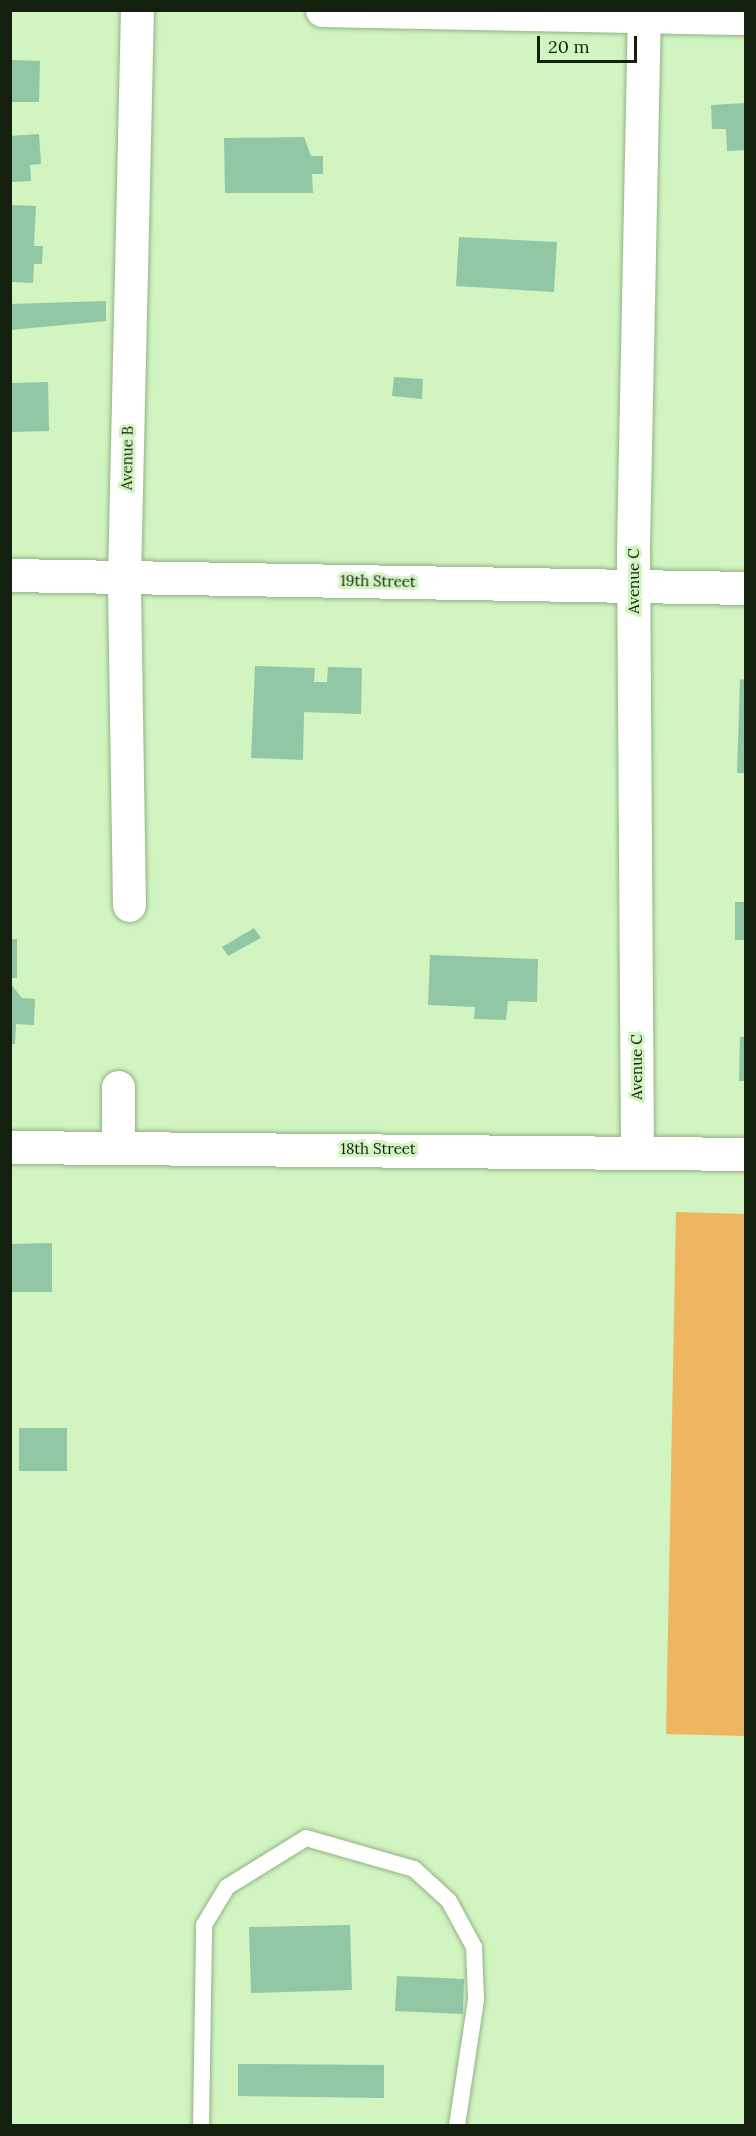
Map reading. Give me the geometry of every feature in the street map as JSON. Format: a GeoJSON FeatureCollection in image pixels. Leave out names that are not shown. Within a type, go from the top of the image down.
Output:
{"type":"FeatureCollection","features":[{"type":"Feature","properties":{"kind":"street","name":"Avenue B"},"geometry":{"type":"LineString","coordinates":[[129,905],[124,577],[137,10]]}},
{"type":"Feature","properties":{"kind":"street"},"geometry":{"type":"LineString","coordinates":[[322,10],[644,13],[746,18]]}},
{"type":"Feature","properties":{"kind":"street","name":"Avenue C"},"geometry":{"type":"LineString","coordinates":[[637,1151],[634,586],[644,13]]}},
{"type":"Feature","properties":{"kind":"street","name":"19th Street"},"geometry":{"type":"LineString","coordinates":[[10,574],[746,588]]}},
{"type":"Feature","properties":{"kind":"street"},"geometry":{"type":"LineString","coordinates":[[118,1088],[118,1148]]}},
{"type":"Feature","properties":{"kind":"street","name":"18th Street"},"geometry":{"type":"LineString","coordinates":[[10,1147],[637,1151],[746,1154]]}},
{"type":"Feature","properties":{"kind":"lane"},"geometry":{"type":"LineString","coordinates":[[201,2126],[204,1925],[228,1887],[306,1838],[414,1869],[449,1901],[474,1947],[476,2000],[457,2126]]}},
{"type":"Feature","properties":{"kind":"shaded area"},"geometry":{"type":"Polygon","coordinates":[[[676,1212],[745,1214],[745,1736],[666,1734],[676,1212]]]}},
{"type":"Feature","properties":{"kind":"building"},"geometry":{"type":"Polygon","coordinates":[[[10,60],[40,61],[39,102],[10,102],[10,60]]]}},
{"type":"Feature","properties":{"kind":"building"},"geometry":{"type":"Polygon","coordinates":[[[746,103],[746,150],[727,151],[726,129],[712,129],[711,105],[746,103]]]}},
{"type":"Feature","properties":{"kind":"building"},"geometry":{"type":"Polygon","coordinates":[[[39,134],[41,164],[30,165],[31,181],[10,182],[10,136],[39,134]]]}},
{"type":"Feature","properties":{"kind":"building"},"geometry":{"type":"Polygon","coordinates":[[[304,137],[311,156],[323,156],[323,174],[312,174],[313,193],[225,193],[224,138],[304,137]]]}},
{"type":"Feature","properties":{"kind":"building"},"geometry":{"type":"Polygon","coordinates":[[[10,205],[36,206],[34,246],[43,246],[42,264],[34,264],[33,283],[10,282],[10,205]]]}},
{"type":"Feature","properties":{"kind":"building"},"geometry":{"type":"Polygon","coordinates":[[[459,237],[557,242],[554,292],[456,286],[459,237]]]}},
{"type":"Feature","properties":{"kind":"building"},"geometry":{"type":"Polygon","coordinates":[[[106,301],[106,321],[10,330],[10,304],[106,301]]]}},
{"type":"Feature","properties":{"kind":"building"},"geometry":{"type":"Polygon","coordinates":[[[394,377],[423,379],[422,399],[392,396],[394,377]]]}},
{"type":"Feature","properties":{"kind":"building"},"geometry":{"type":"Polygon","coordinates":[[[48,382],[49,431],[10,432],[10,383],[48,382]]]}},
{"type":"Feature","properties":{"kind":"building"},"geometry":{"type":"Polygon","coordinates":[[[255,666],[315,668],[314,682],[327,682],[328,667],[362,668],[361,714],[304,712],[303,760],[251,758],[255,666]]]}},
{"type":"Feature","properties":{"kind":"building"},"geometry":{"type":"Polygon","coordinates":[[[740,679],[746,680],[746,773],[737,773],[740,679]]]}},
{"type":"Feature","properties":{"kind":"building"},"geometry":{"type":"Polygon","coordinates":[[[735,902],[746,902],[746,940],[735,940],[735,902]]]}},
{"type":"Feature","properties":{"kind":"building"},"geometry":{"type":"Polygon","coordinates":[[[254,928],[261,938],[228,956],[222,947],[254,928]]]}},
{"type":"Feature","properties":{"kind":"building"},"geometry":{"type":"Polygon","coordinates":[[[10,939],[17,939],[17,978],[10,978],[10,939]]]}},
{"type":"Feature","properties":{"kind":"building"},"geometry":{"type":"Polygon","coordinates":[[[430,955],[538,959],[537,1002],[508,1001],[506,1020],[474,1019],[475,1007],[428,1005],[430,955]]]}},
{"type":"Feature","properties":{"kind":"building"},"geometry":{"type":"Polygon","coordinates":[[[10,983],[22,998],[35,999],[34,1025],[16,1024],[15,1044],[10,1044],[10,983]]]}},
{"type":"Feature","properties":{"kind":"building"},"geometry":{"type":"Polygon","coordinates":[[[740,1037],[746,1037],[746,1081],[739,1081],[740,1037]]]}},
{"type":"Feature","properties":{"kind":"building"},"geometry":{"type":"Polygon","coordinates":[[[52,1243],[52,1292],[10,1292],[10,1244],[52,1243]]]}},
{"type":"Feature","properties":{"kind":"building"},"geometry":{"type":"Polygon","coordinates":[[[19,1428],[67,1428],[67,1471],[19,1471],[19,1428]]]}},
{"type":"Feature","properties":{"kind":"building"},"geometry":{"type":"Polygon","coordinates":[[[350,1925],[352,1990],[251,1993],[249,1927],[350,1925]]]}},
{"type":"Feature","properties":{"kind":"building"},"geometry":{"type":"Polygon","coordinates":[[[397,1976],[464,1979],[463,2014],[395,2011],[397,1976]]]}},
{"type":"Feature","properties":{"kind":"building"},"geometry":{"type":"Polygon","coordinates":[[[238,2064],[384,2065],[384,2098],[238,2096],[238,2064]]]}}]}
